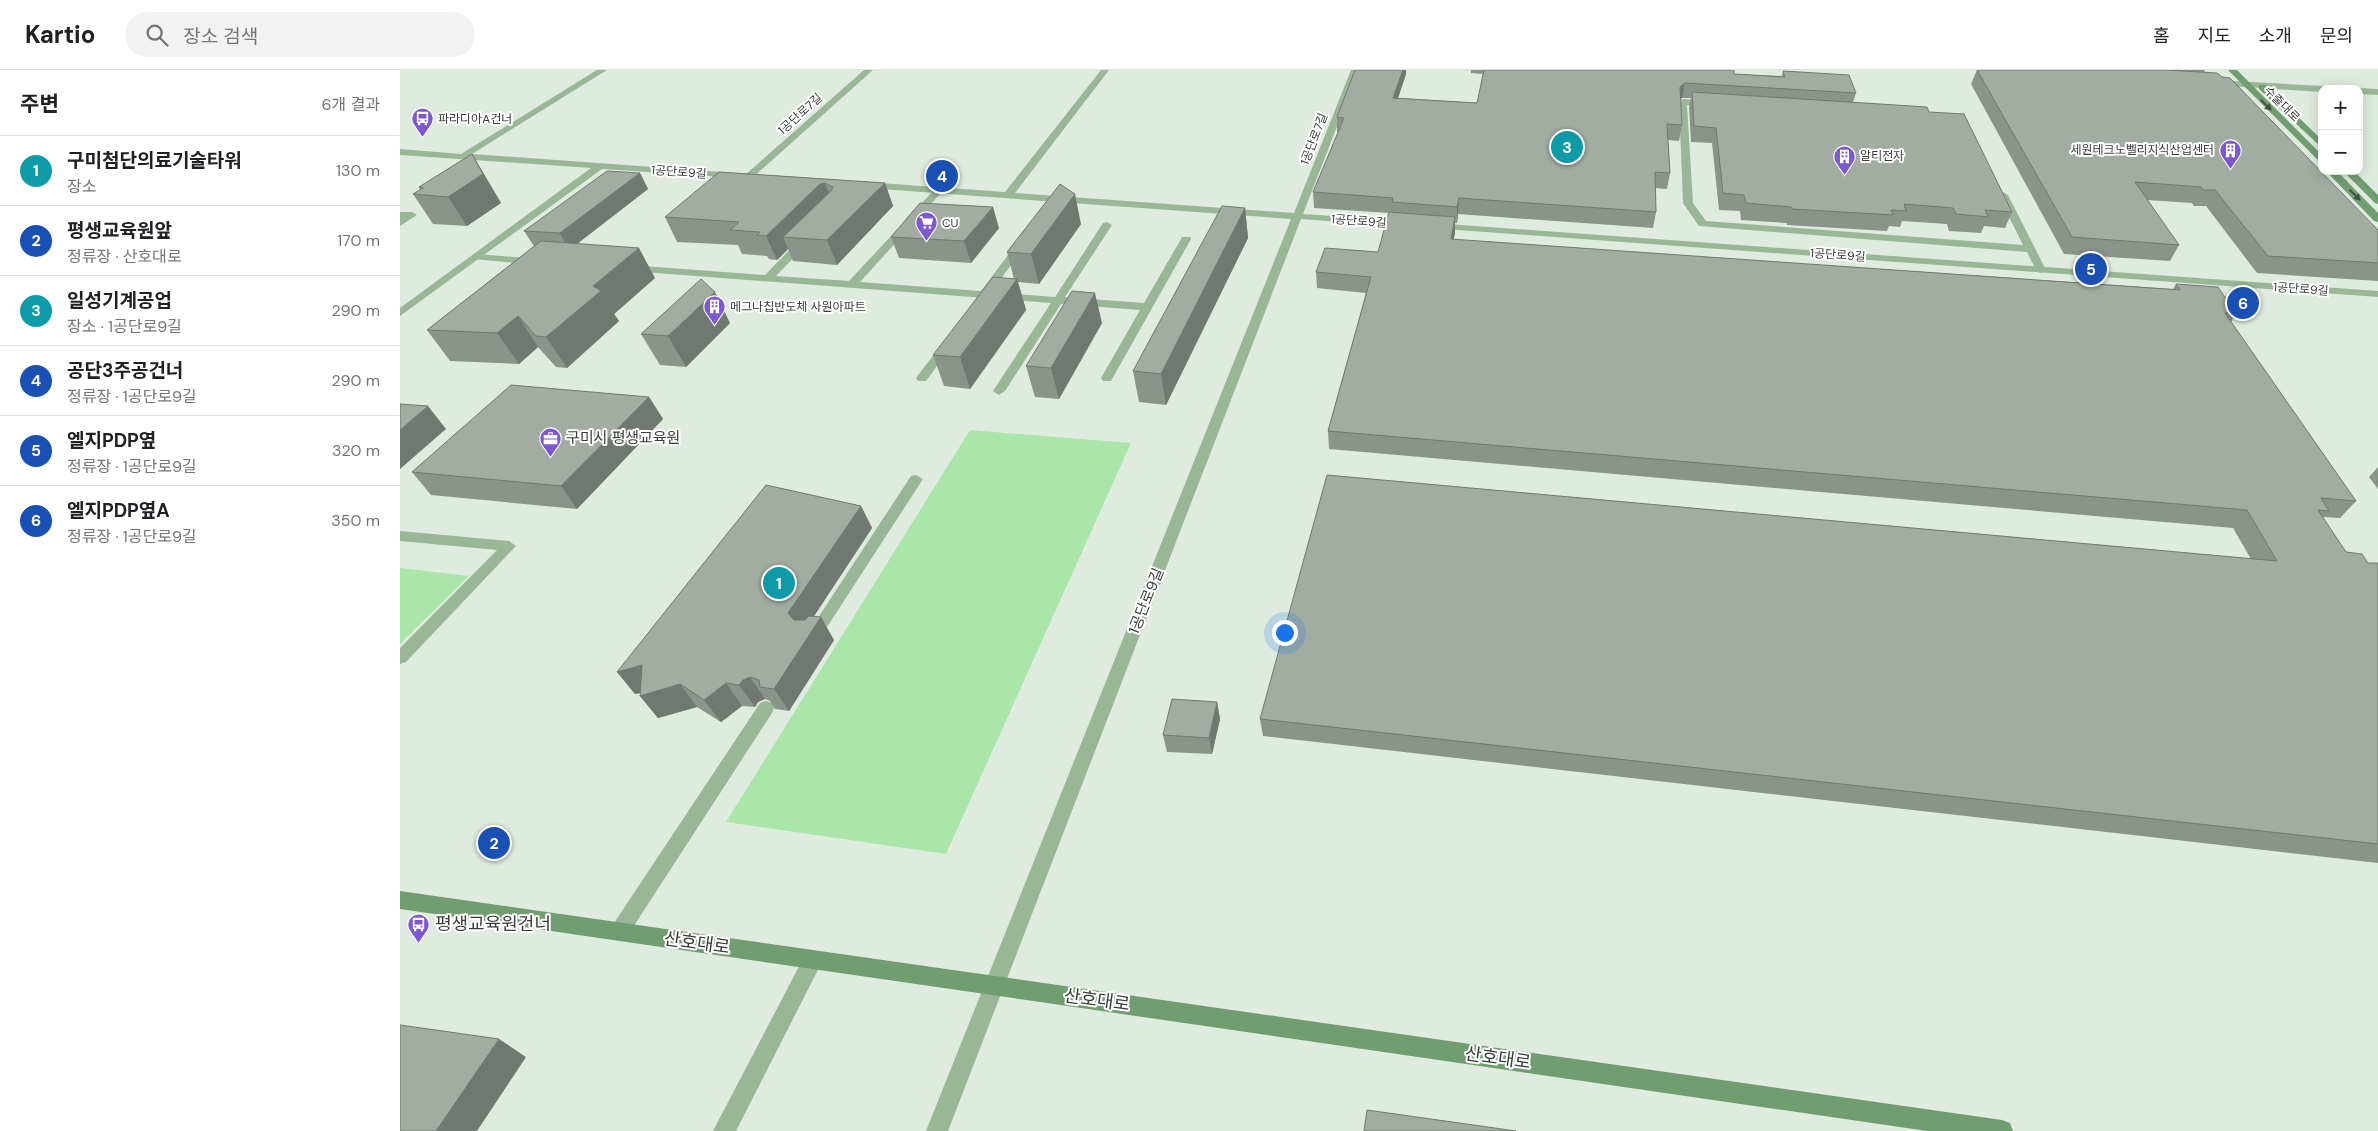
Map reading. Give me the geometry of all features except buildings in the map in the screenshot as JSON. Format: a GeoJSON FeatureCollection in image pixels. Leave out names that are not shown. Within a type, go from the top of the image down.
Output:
{"type":"FeatureCollection","features":[{"type":"Feature","properties":{"kind":"street"},"geometry":{"type":"LineString","coordinates":[[463,156],[603,70]]}},
{"type":"Feature","properties":{"kind":"street","name":"1공단로7길"},"geometry":{"type":"LineString","coordinates":[[748,177],[869,70]]}},
{"type":"Feature","properties":{"kind":"street"},"geometry":{"type":"LineString","coordinates":[[1006,196],[1105,70]]}},
{"type":"Feature","properties":{"kind":"street","name":"1공단로7길"},"geometry":{"type":"LineString","coordinates":[[1297,216],[1355,70]]}},
{"type":"Feature","properties":{"kind":"street","name":"수출대로"},"geometry":{"type":"LineString","coordinates":[[2232,70],[2318,158]]}},
{"type":"Feature","properties":{"kind":"street","name":"수출대로"},"geometry":{"type":"LineString","coordinates":[[2246,70],[2318,141]]}},
{"type":"Feature","properties":{"kind":"street","name":"수출대로"},"geometry":{"type":"LineString","coordinates":[[2207,83],[2246,85]]}},
{"type":"Feature","properties":{"kind":"street"},"geometry":{"type":"LineString","coordinates":[[2246,85],[2318,89]]}},
{"type":"Feature","properties":{"kind":"street"},"geometry":{"type":"LineString","coordinates":[[2363,91],[2378,92]]}},
{"type":"Feature","properties":{"kind":"street"},"geometry":{"type":"LineString","coordinates":[[1722,105],[1684,102],[1688,203],[1704,224],[2030,249]]}},
{"type":"Feature","properties":{"kind":"street","name":"1공단로9길"},"geometry":{"type":"LineString","coordinates":[[402,153],[766,178]]}},
{"type":"Feature","properties":{"kind":"street"},"geometry":{"type":"LineString","coordinates":[[400,313],[600,166]]}},
{"type":"Feature","properties":{"kind":"street"},"geometry":{"type":"LineString","coordinates":[[2335,175],[2378,219]]}},
{"type":"Feature","properties":{"kind":"street"},"geometry":{"type":"LineString","coordinates":[[2352,175],[2378,201]]}},
{"type":"Feature","properties":{"kind":"street","name":"1공단로9길"},"geometry":{"type":"LineString","coordinates":[[858,185],[2378,294]]}},
{"type":"Feature","properties":{"kind":"street"},"geometry":{"type":"LineString","coordinates":[[2000,189],[2040,270]]}},
{"type":"Feature","properties":{"kind":"street"},"geometry":{"type":"LineString","coordinates":[[851,285],[938,191]]}},
{"type":"Feature","properties":{"kind":"street"},"geometry":{"type":"LineString","coordinates":[[400,214],[412,215],[400,223]]}},
{"type":"Feature","properties":{"kind":"street","name":"1공단로9길"},"geometry":{"type":"LineString","coordinates":[[994,986],[1297,216]]}},
{"type":"Feature","properties":{"kind":"street"},"geometry":{"type":"LineString","coordinates":[[999,391],[1107,225]]}},
{"type":"Feature","properties":{"kind":"street"},"geometry":{"type":"LineString","coordinates":[[767,278],[814,231]]}},
{"type":"Feature","properties":{"kind":"street"},"geometry":{"type":"LineString","coordinates":[[981,298],[1029,233]]}},
{"type":"Feature","properties":{"kind":"street"},"geometry":{"type":"LineString","coordinates":[[1107,378],[1186,239]]}},
{"type":"Feature","properties":{"kind":"street"},"geometry":{"type":"LineString","coordinates":[[477,257],[554,263]]}},
{"type":"Feature","properties":{"kind":"street"},"geometry":{"type":"LineString","coordinates":[[621,268],[851,285],[981,298],[1058,300],[1148,307]]}},
{"type":"Feature","properties":{"kind":"street"},"geometry":{"type":"LineString","coordinates":[[922,378],[950,340]]}},
{"type":"Feature","properties":{"kind":"street"},"geometry":{"type":"LineString","coordinates":[[813,637],[916,479]]}},
{"type":"Feature","properties":{"kind":"street"},"geometry":{"type":"LineString","coordinates":[[400,536],[509,546],[400,658]]}},
{"type":"Feature","properties":{"kind":"street"},"geometry":{"type":"LineString","coordinates":[[619,932],[766,708]]}},
{"type":"Feature","properties":{"kind":"street","name":"산호대로"},"geometry":{"type":"LineString","coordinates":[[400,900],[2002,1131]]}},
{"type":"Feature","properties":{"kind":"street"},"geometry":{"type":"LineString","coordinates":[[724,1131],[813,960]]}},
{"type":"Feature","properties":{"kind":"street"},"geometry":{"type":"LineString","coordinates":[[937,1131],[994,986]]}},
{"type":"Feature","properties":{"kind":"green space"},"geometry":{"type":"Polygon","coordinates":[[[970,430],[1131,443],[946,854],[726,822],[970,430]]]}},
{"type":"Feature","properties":{"kind":"green space"},"geometry":{"type":"Polygon","coordinates":[[[400,568],[469,576],[400,644],[400,568]]]}},
{"type":"Feature","properties":{"kind":"place","name":"파라디아A건너"},"geometry":{"type":"Point","coordinates":[422,138]}},
{"type":"Feature","properties":{"kind":"place","name":"일성기계공업"},"geometry":{"type":"Point","coordinates":[1567,147]}},
{"type":"Feature","properties":{"kind":"place","name":"세원테크노벨리지식산업센터"},"geometry":{"type":"Point","coordinates":[2230,169]}},
{"type":"Feature","properties":{"kind":"place","name":"알티전자"},"geometry":{"type":"Point","coordinates":[1844,175]}},
{"type":"Feature","properties":{"kind":"place","name":"공단3주공건너"},"geometry":{"type":"Point","coordinates":[942,176]}},
{"type":"Feature","properties":{"kind":"place","name":"CU"},"geometry":{"type":"Point","coordinates":[926,242]}},
{"type":"Feature","properties":{"kind":"place","name":"엘지PDP옆"},"geometry":{"type":"Point","coordinates":[2091,269]}},
{"type":"Feature","properties":{"kind":"place","name":"엘지PDP옆A"},"geometry":{"type":"Point","coordinates":[2243,303]}},
{"type":"Feature","properties":{"kind":"place","name":"메그나칩반도체 사원아파트"},"geometry":{"type":"Point","coordinates":[714,326]}},
{"type":"Feature","properties":{"kind":"place","name":"구미시 평생교육원"},"geometry":{"type":"Point","coordinates":[550,457]}},
{"type":"Feature","properties":{"kind":"place","name":"구미첨단의료기술타워"},"geometry":{"type":"Point","coordinates":[779,583]}},
{"type":"Feature","properties":{"kind":"place","name":"평생교육원앞"},"geometry":{"type":"Point","coordinates":[494,843]}},
{"type":"Feature","properties":{"kind":"place","name":"평생교육원건너"},"geometry":{"type":"Point","coordinates":[419,943]}}]}
